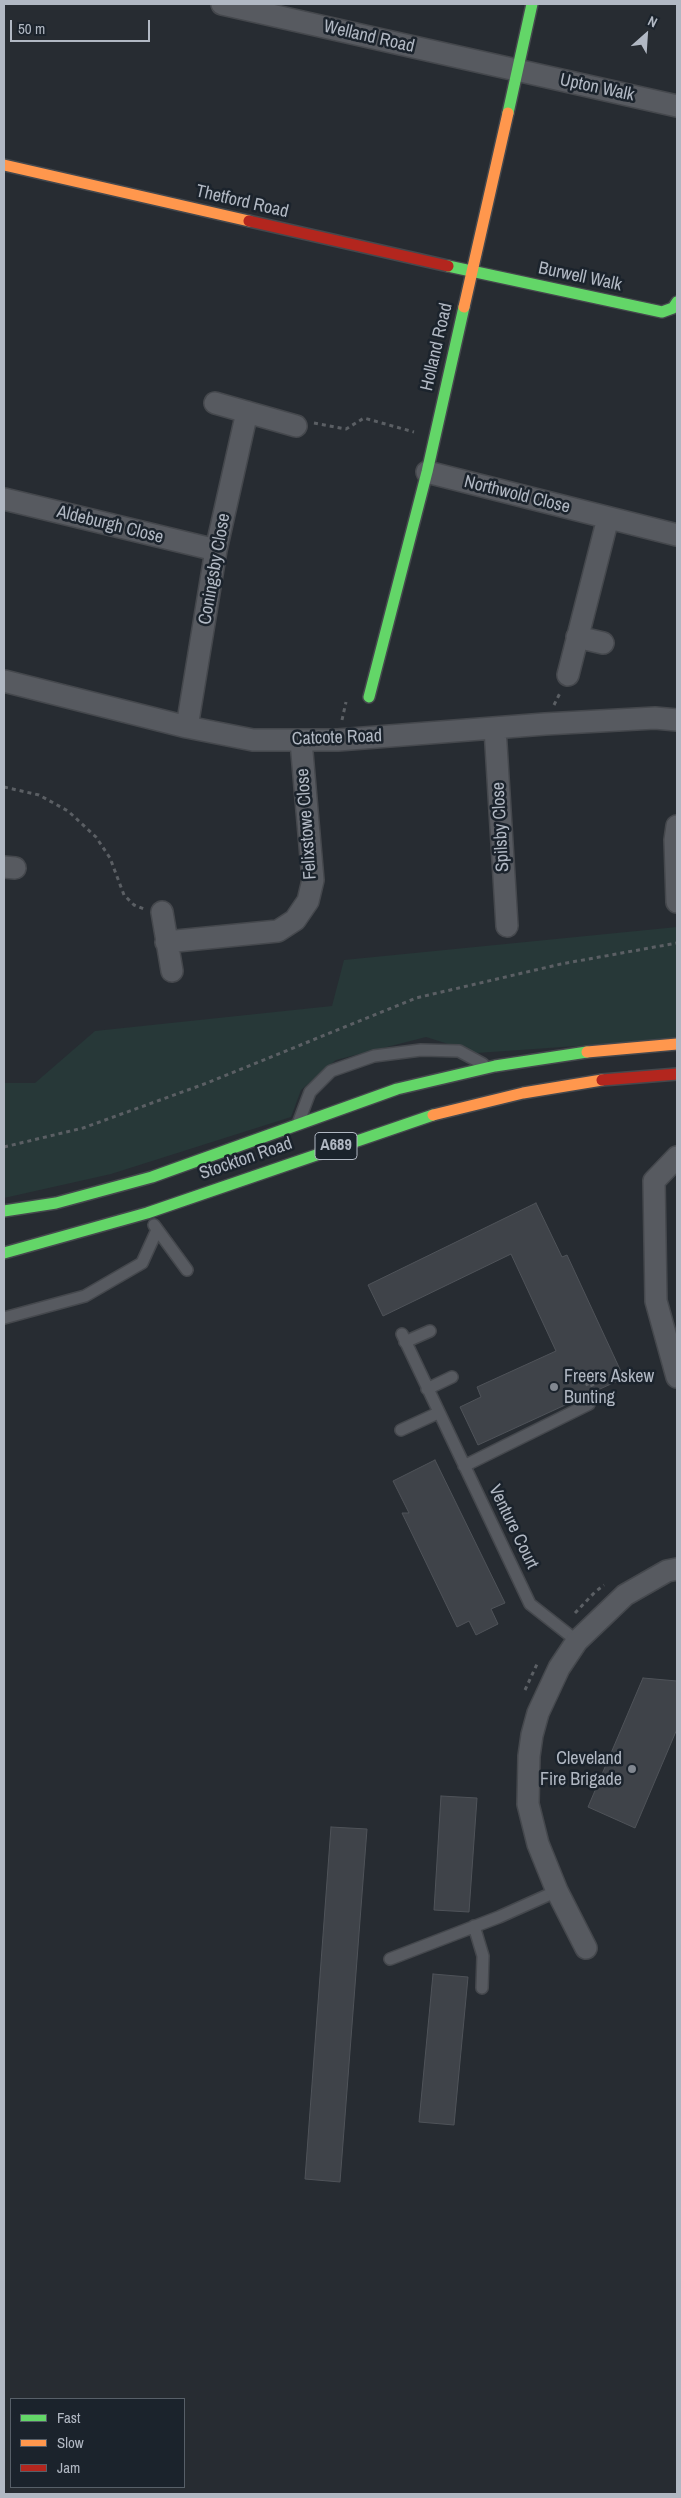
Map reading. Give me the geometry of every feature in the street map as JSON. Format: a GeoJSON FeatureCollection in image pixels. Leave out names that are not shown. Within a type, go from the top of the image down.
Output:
{"type":"FeatureCollection","features":[{"type":"Feature","properties":{"kind":"main road","name":"Holland Road"},"geometry":{"type":"LineString","coordinates":[[369,697],[435,438],[532,4]]}},
{"type":"Feature","properties":{"kind":"main road","name":"Thetford Road"},"geometry":{"type":"LineString","coordinates":[[4,166],[472,272]]}},
{"type":"Feature","properties":{"kind":"main road","name":"Burwell Walk"},"geometry":{"type":"LineString","coordinates":[[472,272],[662,312],[673,308],[677,302]]}},
{"type":"Feature","properties":{"kind":"main road","name":"Stockton Road"},"geometry":{"type":"LineString","coordinates":[[4,1212],[56,1202],[152,1177],[397,1089],[489,1068],[563,1054],[677,1044]]}},
{"type":"Feature","properties":{"kind":"main road","name":"Stockton Road"},"geometry":{"type":"LineString","coordinates":[[4,1253],[147,1212],[425,1117],[523,1093],[605,1080],[677,1074]]}},
{"type":"Feature","properties":{"kind":"street","name":"Welland Road"},"geometry":{"type":"LineString","coordinates":[[222,4],[517,71]]}},
{"type":"Feature","properties":{"kind":"street","name":"Upton Walk"},"geometry":{"type":"LineString","coordinates":[[517,71],[677,106]]}},
{"type":"Feature","properties":{"kind":"street"},"geometry":{"type":"LineString","coordinates":[[215,403],[296,426]]}},
{"type":"Feature","properties":{"kind":"street","name":"Coningsby Close"},"geometry":{"type":"LineString","coordinates":[[188,727],[216,550],[247,412]]}},
{"type":"Feature","properties":{"kind":"street","name":"Northwold Close"},"geometry":{"type":"LineString","coordinates":[[427,472],[677,535]]}},
{"type":"Feature","properties":{"kind":"street","name":"Aldeburgh Close"},"geometry":{"type":"LineString","coordinates":[[4,499],[216,550]]}},
{"type":"Feature","properties":{"kind":"street"},"geometry":{"type":"LineString","coordinates":[[568,675],[608,518]]}},
{"type":"Feature","properties":{"kind":"street"},"geometry":{"type":"LineString","coordinates":[[577,637],[603,643]]}},
{"type":"Feature","properties":{"kind":"street","name":"Catcote Road"},"geometry":{"type":"LineString","coordinates":[[5,685],[253,740],[301,741],[545,724],[655,718],[677,720]]}},
{"type":"Feature","properties":{"kind":"street","name":"Spilsby Close"},"geometry":{"type":"LineString","coordinates":[[495,728],[507,926]]}},
{"type":"Feature","properties":{"kind":"street","name":"Felixstowe Close"},"geometry":{"type":"LineString","coordinates":[[166,942],[278,931],[295,920],[308,901],[313,880],[301,741]]}},
{"type":"Feature","properties":{"kind":"street"},"geometry":{"type":"LineString","coordinates":[[677,826],[675,840],[677,892]]}},
{"type":"Feature","properties":{"kind":"street"},"geometry":{"type":"LineString","coordinates":[[162,912],[172,971]]}},
{"type":"Feature","properties":{"kind":"street"},"geometry":{"type":"LineString","coordinates":[[677,1157],[654,1181],[656,1300],[673,1339],[677,1377]]}},
{"type":"Feature","properties":{"kind":"street"},"geometry":{"type":"LineString","coordinates":[[586,1948],[557,1891],[538,1844],[528,1804],[529,1756],[538,1713],[559,1668],[577,1641],[625,1594],[668,1571],[677,1569]]}},
{"type":"Feature","properties":{"kind":"lane"},"geometry":{"type":"LineString","coordinates":[[298,1123],[310,1092],[331,1071],[374,1056],[421,1050],[458,1051],[489,1068]]}},
{"type":"Feature","properties":{"kind":"lane"},"geometry":{"type":"LineString","coordinates":[[147,1212],[157,1230],[187,1270]]}},
{"type":"Feature","properties":{"kind":"lane"},"geometry":{"type":"LineString","coordinates":[[4,1318],[85,1296],[93,1292],[142,1263],[157,1230]]}},
{"type":"Feature","properties":{"kind":"lane","name":"Venture Court"},"geometry":{"type":"LineString","coordinates":[[430,1331],[404,1338],[438,1413],[530,1604],[577,1641]]}},
{"type":"Feature","properties":{"kind":"lane"},"geometry":{"type":"LineString","coordinates":[[427,1389],[452,1377]]}},
{"type":"Feature","properties":{"kind":"lane"},"geometry":{"type":"LineString","coordinates":[[464,1466],[589,1404]]}},
{"type":"Feature","properties":{"kind":"lane"},"geometry":{"type":"LineString","coordinates":[[401,1430],[438,1413]]}},
{"type":"Feature","properties":{"kind":"lane"},"geometry":{"type":"LineString","coordinates":[[390,1959],[557,1891]]}},
{"type":"Feature","properties":{"kind":"lane"},"geometry":{"type":"LineString","coordinates":[[474,1926],[483,1956],[482,1988]]}},
{"type":"Feature","properties":{"kind":"path"},"geometry":{"type":"LineString","coordinates":[[296,426],[317,422],[346,429],[364,418],[435,438]]}},
{"type":"Feature","properties":{"kind":"path"},"geometry":{"type":"LineString","coordinates":[[545,724],[568,675]]}},
{"type":"Feature","properties":{"kind":"path"},"geometry":{"type":"LineString","coordinates":[[4,787],[39,795],[68,811],[96,837],[110,858],[124,895],[134,905],[143,909],[162,912]]}},
{"type":"Feature","properties":{"kind":"path"},"geometry":{"type":"LineString","coordinates":[[4,1147],[83,1128],[207,1084],[416,998],[561,964],[677,943]]}},
{"type":"Feature","properties":{"kind":"path"},"geometry":{"type":"LineString","coordinates":[[586,1382],[588,1387],[594,1384],[592,1378]]}},
{"type":"Feature","properties":{"kind":"shaded area"},"geometry":{"type":"Polygon","coordinates":[[[677,927],[677,1039],[477,1053],[426,1037],[336,1060],[301,1090],[291,1117],[111,1174],[4,1198],[4,1083],[35,1083],[95,1031],[332,1006],[344,960],[677,927]]]}},
{"type":"Feature","properties":{"kind":"building"},"geometry":{"type":"Polygon","coordinates":[[[536,1203],[562,1257],[567,1255],[624,1378],[478,1445],[460,1407],[481,1397],[477,1387],[556,1351],[511,1254],[383,1316],[368,1285],[536,1203]]]}},
{"type":"Feature","properties":{"kind":"building"},"geometry":{"type":"Polygon","coordinates":[[[435,1460],[505,1603],[491,1609],[498,1624],[476,1635],[469,1621],[457,1627],[402,1513],[409,1513],[393,1481],[435,1460]]]}},
{"type":"Feature","properties":{"kind":"building","name":"Cleveland Fire Brigade"},"geometry":{"type":"Polygon","coordinates":[[[643,1678],[677,1681],[677,1729],[635,1828],[588,1807],[643,1678]]]}},
{"type":"Feature","properties":{"kind":"building"},"geometry":{"type":"Polygon","coordinates":[[[441,1796],[477,1798],[469,1912],[434,1910],[441,1796]]]}},
{"type":"Feature","properties":{"kind":"building"},"geometry":{"type":"Polygon","coordinates":[[[331,1827],[367,1829],[340,2182],[305,2179],[331,1827]]]}},
{"type":"Feature","properties":{"kind":"building"},"geometry":{"type":"Polygon","coordinates":[[[433,1974],[468,1977],[454,2125],[419,2122],[433,1974]]]}},
{"type":"Feature","properties":{"kind":"traffic: fast"},"geometry":{"type":"LineString","coordinates":[[508,113],[532,4]]}},
{"type":"Feature","properties":{"kind":"traffic: fast"},"geometry":{"type":"LineString","coordinates":[[448,266],[662,312],[673,308],[677,302]]}},
{"type":"Feature","properties":{"kind":"traffic: fast"},"geometry":{"type":"LineString","coordinates":[[369,697],[427,472],[464,307]]}},
{"type":"Feature","properties":{"kind":"traffic: fast"},"geometry":{"type":"LineString","coordinates":[[4,1211],[56,1203],[152,1177],[397,1089],[495,1066],[587,1052]]}},
{"type":"Feature","properties":{"kind":"traffic: fast"},"geometry":{"type":"LineString","coordinates":[[4,1253],[147,1213],[433,1115]]}},
{"type":"Feature","properties":{"kind":"traffic: slow"},"geometry":{"type":"LineString","coordinates":[[464,307],[508,113]]}},
{"type":"Feature","properties":{"kind":"traffic: slow"},"geometry":{"type":"LineString","coordinates":[[4,165],[249,221]]}},
{"type":"Feature","properties":{"kind":"traffic: slow"},"geometry":{"type":"LineString","coordinates":[[587,1052],[677,1044]]}},
{"type":"Feature","properties":{"kind":"traffic: slow"},"geometry":{"type":"LineString","coordinates":[[433,1115],[523,1093],[602,1080]]}},
{"type":"Feature","properties":{"kind":"traffic: jam"},"geometry":{"type":"LineString","coordinates":[[249,221],[448,266]]}},
{"type":"Feature","properties":{"kind":"traffic: jam"},"geometry":{"type":"LineString","coordinates":[[602,1080],[677,1074]]}},
{"type":"Feature","properties":{"kind":"place","name":"Freers Askew Bunting"},"geometry":{"type":"Point","coordinates":[554,1387]}},
{"type":"Feature","properties":{"kind":"place","name":"Cleveland Fire Brigade"},"geometry":{"type":"Point","coordinates":[632,1769]}}]}
